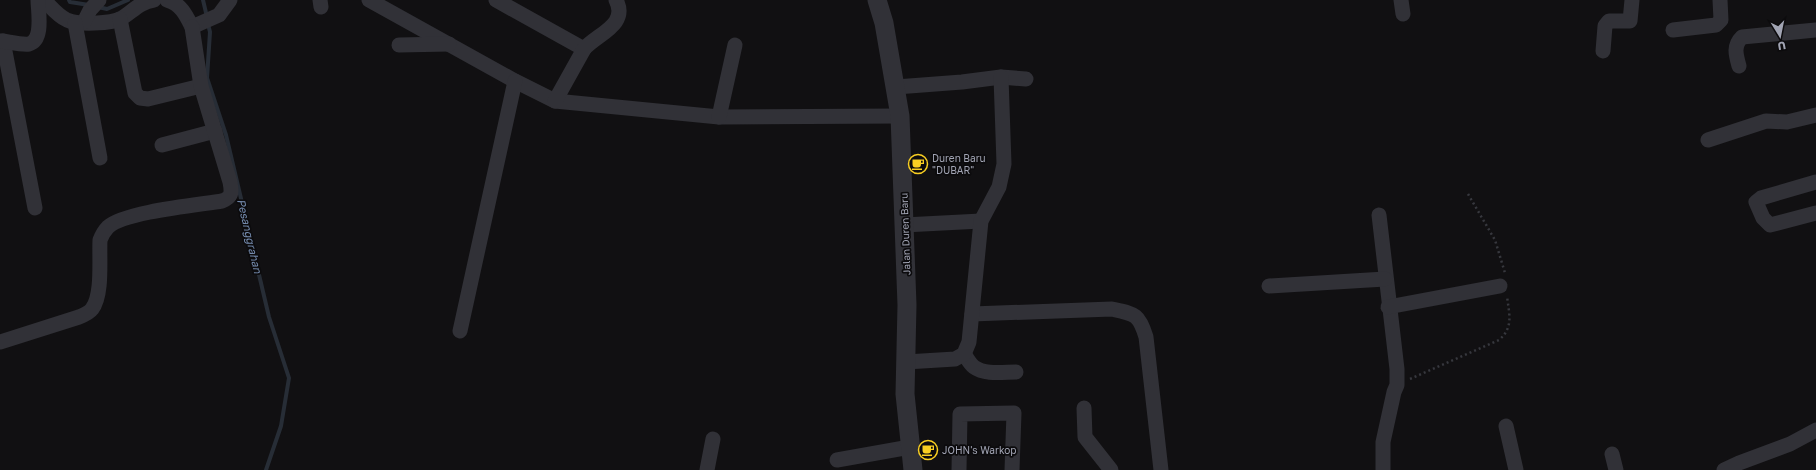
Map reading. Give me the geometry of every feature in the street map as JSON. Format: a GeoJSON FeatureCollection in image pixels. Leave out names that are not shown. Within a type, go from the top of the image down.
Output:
{"type":"FeatureCollection","features":[{"type":"Feature","properties":{"kind":"street"},"geometry":{"type":"LineString","coordinates":[[35,208],[2,41],[29,44],[36,39],[39,33],[38,0]]}},
{"type":"Feature","properties":{"kind":"street"},"geometry":{"type":"LineString","coordinates":[[44,0],[61,16],[87,14],[110,22],[120,19],[140,4],[154,0]]}},
{"type":"Feature","properties":{"kind":"street"},"geometry":{"type":"LineString","coordinates":[[0,342],[79,318],[87,314],[93,308],[97,299],[98,290],[100,240],[108,226],[119,220],[135,215],[222,202],[228,199],[232,191],[201,86],[197,25],[186,15],[179,5],[167,0]]}},
{"type":"Feature","properties":{"kind":"street"},"geometry":{"type":"LineString","coordinates":[[197,25],[218,15],[230,0]]}},
{"type":"Feature","properties":{"kind":"street"},"geometry":{"type":"LineString","coordinates":[[369,0],[515,81],[555,101],[719,117],[900,116]]}},
{"type":"Feature","properties":{"kind":"street"},"geometry":{"type":"LineString","coordinates":[[496,0],[584,49]]}},
{"type":"Feature","properties":{"kind":"street"},"geometry":{"type":"LineString","coordinates":[[555,101],[584,49],[616,22],[619,13],[616,0]]}},
{"type":"Feature","properties":{"kind":"street","name":"Jalan Duren Baru"},"geometry":{"type":"LineString","coordinates":[[877,0],[884,22],[900,116],[907,305],[905,394],[913,470]]}},
{"type":"Feature","properties":{"kind":"street"},"geometry":{"type":"LineString","coordinates":[[1603,51],[1605,26],[1609,21],[1630,21],[1632,0]]}},
{"type":"Feature","properties":{"kind":"street"},"geometry":{"type":"LineString","coordinates":[[1673,30],[1716,25],[1721,20],[1720,0]]}},
{"type":"Feature","properties":{"kind":"street"},"geometry":{"type":"LineString","coordinates":[[87,14],[100,158]]}},
{"type":"Feature","properties":{"kind":"street"},"geometry":{"type":"LineString","coordinates":[[120,19],[134,93],[140,98],[148,99],[201,86]]}},
{"type":"Feature","properties":{"kind":"street"},"geometry":{"type":"LineString","coordinates":[[1739,66],[1735,48],[1742,37],[1816,30]]}},
{"type":"Feature","properties":{"kind":"street"},"geometry":{"type":"LineString","coordinates":[[399,45],[450,44]]}},
{"type":"Feature","properties":{"kind":"street"},"geometry":{"type":"LineString","coordinates":[[719,117],[735,45]]}},
{"type":"Feature","properties":{"kind":"street"},"geometry":{"type":"LineString","coordinates":[[906,362],[947,360],[960,357],[964,354],[969,342],[981,222],[999,187],[1004,164],[1001,77]]}},
{"type":"Feature","properties":{"kind":"street"},"geometry":{"type":"LineString","coordinates":[[896,88],[1001,77],[1026,79]]}},
{"type":"Feature","properties":{"kind":"street"},"geometry":{"type":"LineString","coordinates":[[460,331],[515,81]]}},
{"type":"Feature","properties":{"kind":"street"},"geometry":{"type":"LineString","coordinates":[[1708,140],[1766,121],[1787,122],[1816,115]]}},
{"type":"Feature","properties":{"kind":"street"},"geometry":{"type":"LineString","coordinates":[[162,145],[215,131]]}},
{"type":"Feature","properties":{"kind":"street"},"geometry":{"type":"LineString","coordinates":[[1816,182],[1761,198],[1756,202],[1763,218],[1770,225],[1816,213]]}},
{"type":"Feature","properties":{"kind":"street"},"geometry":{"type":"LineString","coordinates":[[1379,215],[1388,307],[1397,369],[1397,385],[1394,392],[1383,442],[1383,470]]}},
{"type":"Feature","properties":{"kind":"street"},"geometry":{"type":"LineString","coordinates":[[904,225],[981,222]]}},
{"type":"Feature","properties":{"kind":"street"},"geometry":{"type":"LineString","coordinates":[[1269,286],[1385,279]]}},
{"type":"Feature","properties":{"kind":"street"},"geometry":{"type":"LineString","coordinates":[[1388,307],[1504,285]]}},
{"type":"Feature","properties":{"kind":"street"},"geometry":{"type":"LineString","coordinates":[[972,314],[1112,309],[1131,313],[1142,322],[1146,337],[1161,470]]}},
{"type":"Feature","properties":{"kind":"street"},"geometry":{"type":"LineString","coordinates":[[964,354],[974,367],[982,370],[991,372],[1016,372]]}},
{"type":"Feature","properties":{"kind":"street"},"geometry":{"type":"LineString","coordinates":[[1084,408],[1085,436],[1111,470]]}},
{"type":"Feature","properties":{"kind":"street"},"geometry":{"type":"LineString","coordinates":[[959,470],[960,414],[1014,412],[1012,470]]}},
{"type":"Feature","properties":{"kind":"street"},"geometry":{"type":"LineString","coordinates":[[1506,426],[1516,470]]}},
{"type":"Feature","properties":{"kind":"street"},"geometry":{"type":"LineString","coordinates":[[1724,470],[1739,462],[1790,444],[1816,430]]}},
{"type":"Feature","properties":{"kind":"street"},"geometry":{"type":"LineString","coordinates":[[707,470],[713,439]]}},
{"type":"Feature","properties":{"kind":"street"},"geometry":{"type":"LineString","coordinates":[[837,460],[910,447]]}},
{"type":"Feature","properties":{"kind":"street"},"geometry":{"type":"LineString","coordinates":[[1612,454],[1616,470]]}},
{"type":"Feature","properties":{"kind":"path"},"geometry":{"type":"LineString","coordinates":[[1397,385],[1499,340],[1506,335],[1509,328],[1510,321],[1502,262],[1495,240],[1468,194]]}},
{"type":"Feature","properties":{"kind":"waterway","name":"Pesanggrahan"},"geometry":{"type":"LineString","coordinates":[[69,0],[70,2],[89,5]]}},
{"type":"Feature","properties":{"kind":"waterway","name":"Pesanggrahan"},"geometry":{"type":"LineString","coordinates":[[98,7],[107,9],[128,0]]}},
{"type":"Feature","properties":{"kind":"waterway","name":"Pesanggrahan"},"geometry":{"type":"LineString","coordinates":[[203,0],[207,17]]}},
{"type":"Feature","properties":{"kind":"waterway","name":"Pesanggrahan"},"geometry":{"type":"LineString","coordinates":[[208,24],[210,32],[207,78],[226,135],[269,317],[289,378],[281,426],[266,470]]}},
{"type":"Feature","properties":{"kind":"place","name":"Duren Baru \"DUBAR\""},"geometry":{"type":"Point","coordinates":[918,164]}},
{"type":"Feature","properties":{"kind":"place","name":"JOHN's Warkop"},"geometry":{"type":"Point","coordinates":[928,450]}}]}
